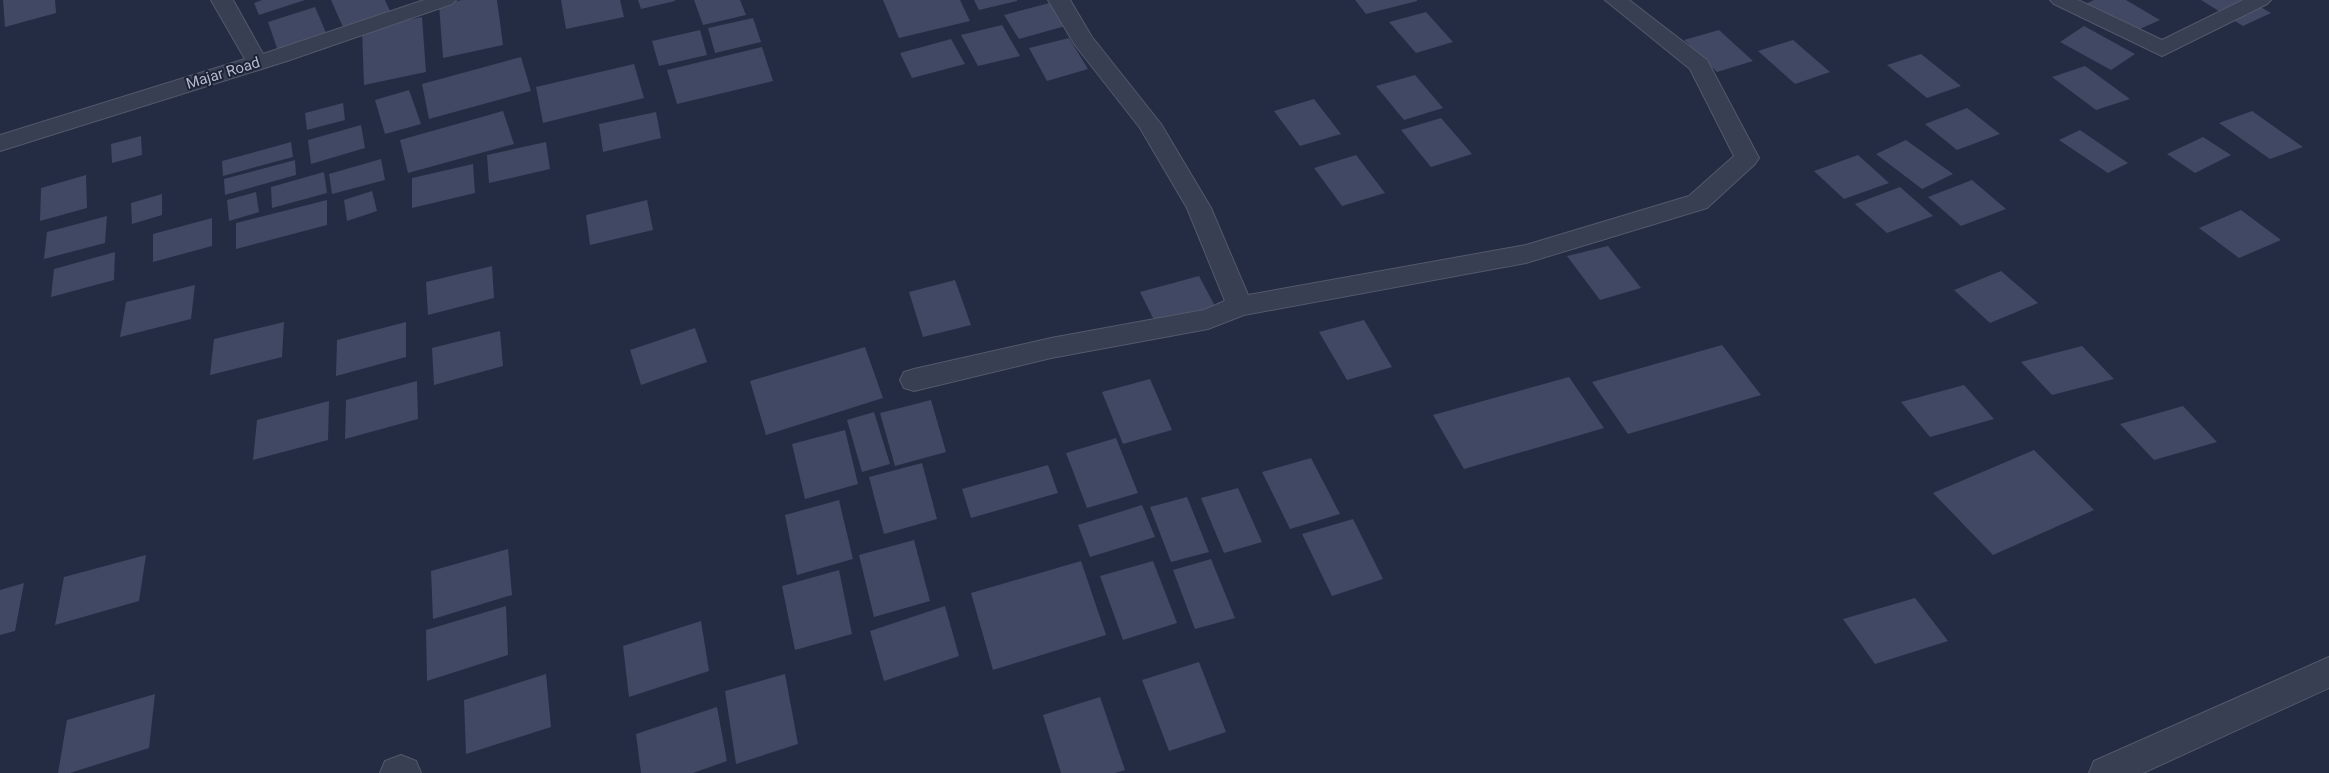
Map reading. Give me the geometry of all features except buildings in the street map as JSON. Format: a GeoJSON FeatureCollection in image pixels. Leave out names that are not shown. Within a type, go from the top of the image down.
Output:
{"type":"FeatureCollection","features":[{"type":"Feature","properties":{"kind":"street"},"geometry":{"type":"LineString","coordinates":[[222,0],[257,62]]}},
{"type":"Feature","properties":{"kind":"street","name":"Majar Road"},"geometry":{"type":"LineString","coordinates":[[0,143],[332,40],[445,0]]}},
{"type":"Feature","properties":{"kind":"street"},"geometry":{"type":"LineString","coordinates":[[1059,0],[1083,40],[1149,124],[1199,208],[1240,306]]}},
{"type":"Feature","properties":{"kind":"street"},"geometry":{"type":"LineString","coordinates":[[914,380],[1051,348],[1208,319],[1240,306],[1526,254],[1698,202],[1747,158],[1698,65],[1616,0]]}},
{"type":"Feature","properties":{"kind":"street"},"geometry":{"type":"LineString","coordinates":[[2061,0],[2162,49],[2260,0]]}},
{"type":"Feature","properties":{"kind":"street"},"geometry":{"type":"LineString","coordinates":[[2106,773],[2329,672]]}},
{"type":"Feature","properties":{"kind":"street"},"geometry":{"type":"LineString","coordinates":[[396,773],[401,771],[404,773]]}}]}
